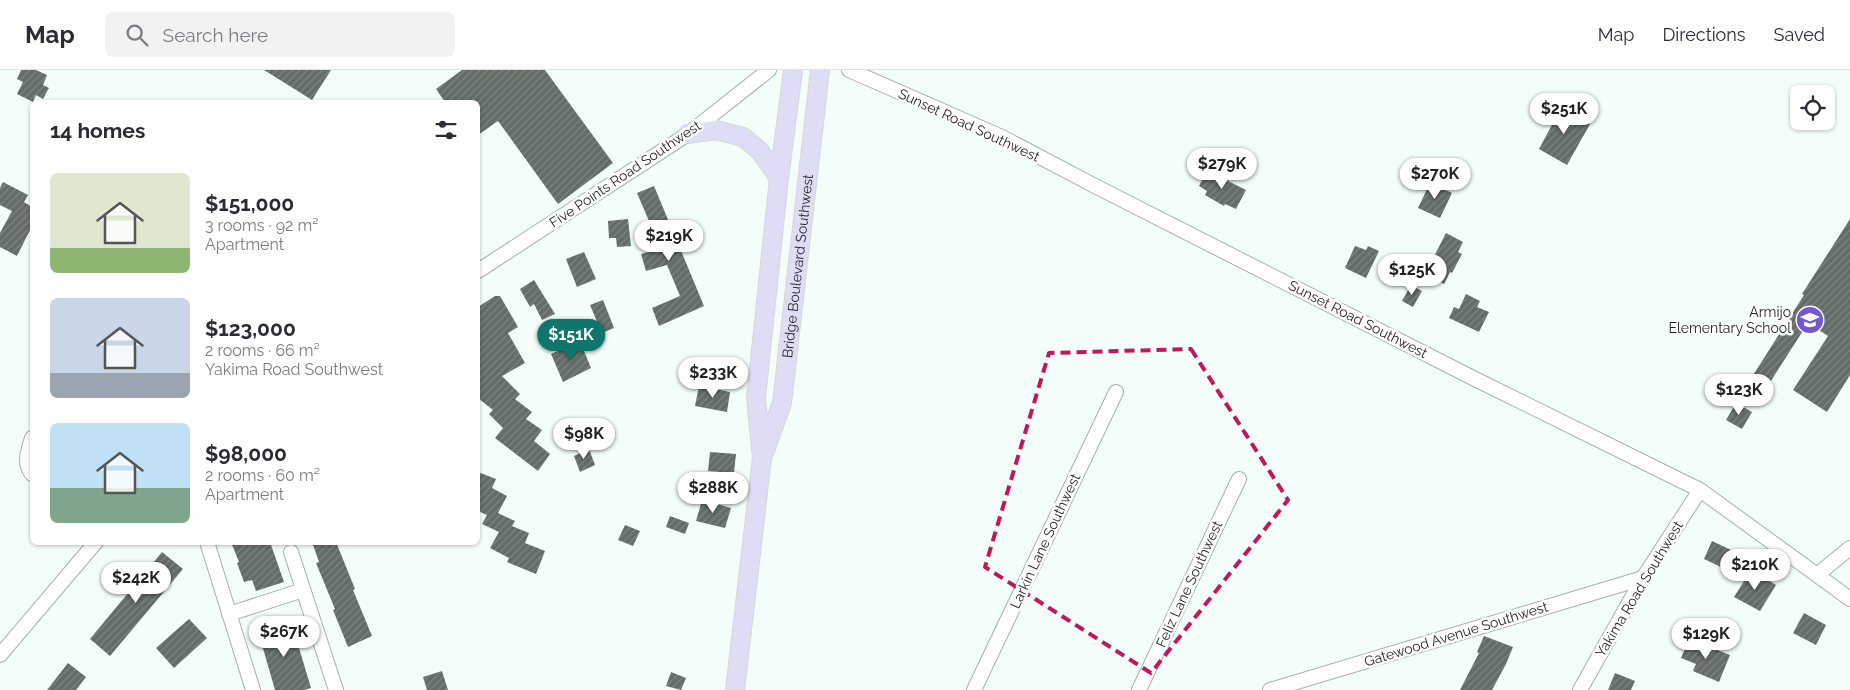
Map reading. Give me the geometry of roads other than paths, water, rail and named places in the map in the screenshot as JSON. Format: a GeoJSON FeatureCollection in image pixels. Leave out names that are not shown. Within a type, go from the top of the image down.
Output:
{"type":"FeatureCollection","features":[{"type":"Feature","properties":{"kind":"main road","name":"Bridge Boulevard Southwest"},"geometry":{"type":"LineString","coordinates":[[735,690],[762,458],[756,398],[779,178],[793,70]]}},
{"type":"Feature","properties":{"kind":"main road","name":"Bridge Boulevard Southwest"},"geometry":{"type":"LineString","coordinates":[[762,458],[782,403],[820,70]]}},
{"type":"Feature","properties":{"kind":"main road"},"geometry":{"type":"LineString","coordinates":[[688,134],[716,130],[743,137],[760,151],[779,178]]}},
{"type":"Feature","properties":{"kind":"street","name":"Five Points Road Southwest"},"geometry":{"type":"LineString","coordinates":[[480,270],[688,134],[769,70]]}},
{"type":"Feature","properties":{"kind":"street","name":"Sunset Road Southwest"},"geometry":{"type":"LineString","coordinates":[[849,70],[1002,137],[1475,379],[1700,490],[1850,599]]}},
{"type":"Feature","properties":{"kind":"street","name":"Larkin Lane Southwest"},"geometry":{"type":"LineString","coordinates":[[974,690],[1116,392]]}},
{"type":"Feature","properties":{"kind":"street"},"geometry":{"type":"LineString","coordinates":[[30,445],[26,458],[30,471]]}},
{"type":"Feature","properties":{"kind":"street","name":"Feliz Lane Southwest"},"geometry":{"type":"LineString","coordinates":[[1139,690],[1239,479]]}},
{"type":"Feature","properties":{"kind":"street","name":"Yakima Road Southwest"},"geometry":{"type":"LineString","coordinates":[[1580,690],[1643,578],[1700,490]]}},
{"type":"Feature","properties":{"kind":"street"},"geometry":{"type":"LineString","coordinates":[[0,655],[93,545]]}},
{"type":"Feature","properties":{"kind":"street"},"geometry":{"type":"LineString","coordinates":[[208,545],[253,690]]}},
{"type":"Feature","properties":{"kind":"street"},"geometry":{"type":"LineString","coordinates":[[1817,574],[1850,548]]}},
{"type":"Feature","properties":{"kind":"street"},"geometry":{"type":"LineString","coordinates":[[291,552],[336,690]]}},
{"type":"Feature","properties":{"kind":"street","name":"Gatewood Avenue Southwest"},"geometry":{"type":"LineString","coordinates":[[1270,690],[1643,578]]}},
{"type":"Feature","properties":{"kind":"street"},"geometry":{"type":"LineString","coordinates":[[229,614],[303,590]]}},
{"type":"Feature","properties":{"kind":"place","name":"Armijo Elementary School"},"geometry":{"type":"Point","coordinates":[1810,320]}}]}
